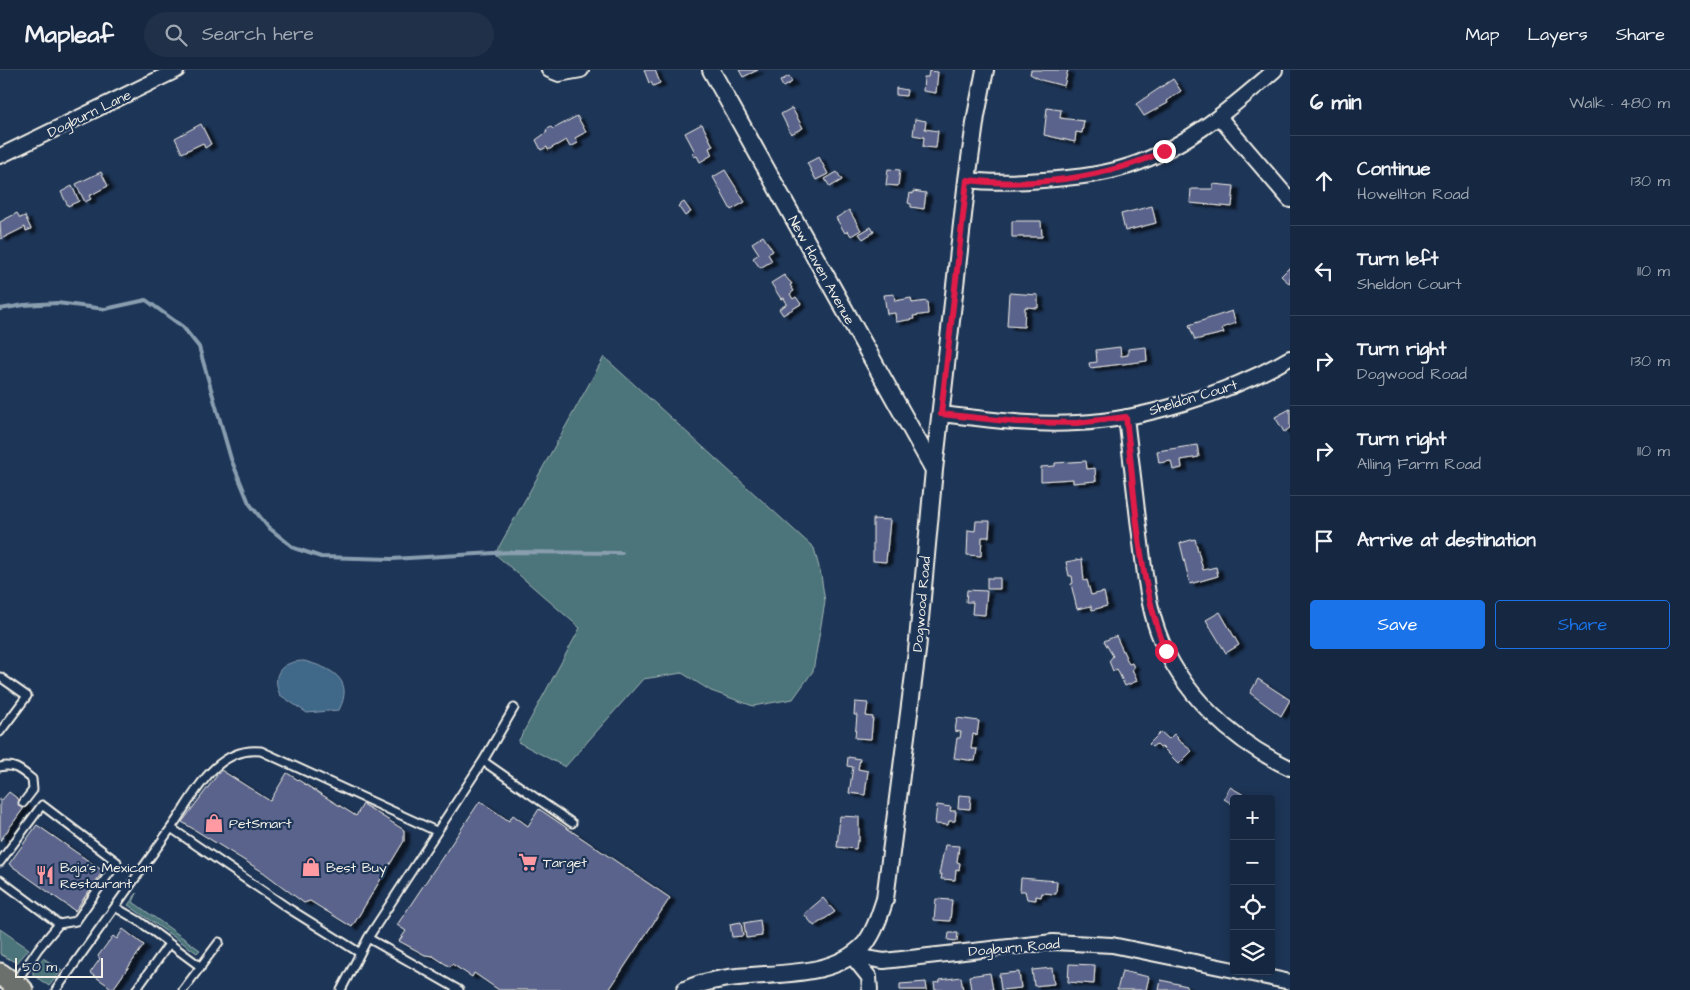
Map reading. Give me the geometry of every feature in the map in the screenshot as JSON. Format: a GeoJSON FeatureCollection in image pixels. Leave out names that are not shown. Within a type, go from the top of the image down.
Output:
{"type":"FeatureCollection","features":[{"type":"Feature","properties":{"kind":"street","name":"Dogburn Lane"},"geometry":{"type":"LineString","coordinates":[[0,156],[177,70]]}},
{"type":"Feature","properties":{"kind":"street"},"geometry":{"type":"LineString","coordinates":[[549,70],[559,74],[580,70]]}},
{"type":"Feature","properties":{"kind":"street","name":"New Haven Avenue"},"geometry":{"type":"LineString","coordinates":[[711,70],[934,470]]}},
{"type":"Feature","properties":{"kind":"street","name":"Dogwood Road"},"geometry":{"type":"LineString","coordinates":[[685,990],[728,979],[785,977],[816,972],[839,964],[852,956],[871,935],[887,890],[917,651],[934,470],[967,180],[985,70]]}},
{"type":"Feature","properties":{"kind":"street"},"geometry":{"type":"LineString","coordinates":[[967,180],[982,182],[1042,180],[1096,174],[1119,169],[1164,151],[1219,116],[1276,70]]}},
{"type":"Feature","properties":{"kind":"street"},"geometry":{"type":"LineString","coordinates":[[1219,116],[1290,200]]}},
{"type":"Feature","properties":{"kind":"street","name":"Sheldon Court"},"geometry":{"type":"LineString","coordinates":[[941,414],[1016,422],[1077,423],[1126,417],[1201,396],[1264,373],[1290,358]]}},
{"type":"Feature","properties":{"kind":"street"},"geometry":{"type":"LineString","coordinates":[[1126,417],[1144,564],[1157,630],[1166,651],[1192,690],[1238,739],[1290,768]]}},
{"type":"Feature","properties":{"kind":"street","name":"Dogburn Road"},"geometry":{"type":"LineString","coordinates":[[852,956],[884,961],[1053,942],[1112,945],[1230,969]]}},
{"type":"Feature","properties":{"kind":"street"},"geometry":{"type":"LineString","coordinates":[[852,956],[869,977],[870,990]]}},
{"type":"Feature","properties":{"kind":"street"},"geometry":{"type":"LineString","coordinates":[[1257,975],[1290,982]]}},
{"type":"Feature","properties":{"kind":"lane"},"geometry":{"type":"LineString","coordinates":[[0,678],[27,696],[0,732]]}},
{"type":"Feature","properties":{"kind":"lane"},"geometry":{"type":"LineString","coordinates":[[341,990],[368,938],[483,761],[514,708]]}},
{"type":"Feature","properties":{"kind":"lane"},"geometry":{"type":"LineString","coordinates":[[56,990],[216,765],[236,752],[261,751],[436,831]]}},
{"type":"Feature","properties":{"kind":"lane"},"geometry":{"type":"LineString","coordinates":[[483,761],[572,823]]}},
{"type":"Feature","properties":{"kind":"lane"},"geometry":{"type":"LineString","coordinates":[[0,767],[8,764],[20,769],[32,779],[33,790],[24,803]]}},
{"type":"Feature","properties":{"kind":"lane"},"geometry":{"type":"LineString","coordinates":[[0,862],[42,805],[117,862],[76,921],[59,924],[12,983]]}},
{"type":"Feature","properties":{"kind":"lane"},"geometry":{"type":"LineString","coordinates":[[171,828],[281,904],[360,953]]}},
{"type":"Feature","properties":{"kind":"lane"},"geometry":{"type":"LineString","coordinates":[[0,880],[59,924]]}},
{"type":"Feature","properties":{"kind":"lane"},"geometry":{"type":"LineString","coordinates":[[115,907],[139,921],[201,967]]}},
{"type":"Feature","properties":{"kind":"lane"},"geometry":{"type":"LineString","coordinates":[[368,938],[459,990]]}},
{"type":"Feature","properties":{"kind":"lane"},"geometry":{"type":"LineString","coordinates":[[183,990],[219,942]]}},
{"type":"Feature","properties":{"kind":"lane"},"geometry":{"type":"LineString","coordinates":[[136,990],[169,944]]}},
{"type":"Feature","properties":{"kind":"green space"},"geometry":{"type":"Polygon","coordinates":[[[604,357],[814,548],[825,602],[813,671],[793,699],[753,706],[711,691],[682,673],[643,679],[565,767],[518,742],[580,628],[495,554],[604,357]]]}},
{"type":"Feature","properties":{"kind":"green space"},"geometry":{"type":"Polygon","coordinates":[[[137,893],[133,902],[200,950],[197,953],[128,905],[137,893]]]}},
{"type":"Feature","properties":{"kind":"green space"},"geometry":{"type":"Polygon","coordinates":[[[0,929],[29,949],[17,963],[0,954],[0,929]]]}},
{"type":"Feature","properties":{"kind":"green space"},"geometry":{"type":"Polygon","coordinates":[[[43,958],[62,970],[49,986],[33,975],[33,971],[43,958]]]}},
{"type":"Feature","properties":{"kind":"water"},"geometry":{"type":"Polygon","coordinates":[[[304,661],[323,667],[338,676],[344,690],[339,710],[307,713],[280,695],[277,680],[280,670],[290,663],[304,661]]]}},
{"type":"Feature","properties":{"kind":"building"},"geometry":{"type":"Polygon","coordinates":[[[644,70],[655,70],[660,83],[653,86],[651,82],[649,83],[644,70]]]}},
{"type":"Feature","properties":{"kind":"building"},"geometry":{"type":"Polygon","coordinates":[[[739,70],[758,70],[743,77],[739,70]]]}},
{"type":"Feature","properties":{"kind":"building"},"geometry":{"type":"Polygon","coordinates":[[[1031,70],[1068,70],[1064,86],[1041,80],[1030,74],[1031,70]]]}},
{"type":"Feature","properties":{"kind":"building"},"geometry":{"type":"Polygon","coordinates":[[[929,71],[938,72],[936,93],[923,91],[924,77],[928,77],[929,71]]]}},
{"type":"Feature","properties":{"kind":"building"},"geometry":{"type":"Polygon","coordinates":[[[789,76],[792,82],[783,87],[780,81],[789,76]]]}},
{"type":"Feature","properties":{"kind":"building"},"geometry":{"type":"Polygon","coordinates":[[[1173,79],[1181,91],[1167,101],[1168,103],[1144,116],[1136,104],[1173,79]]]}},
{"type":"Feature","properties":{"kind":"building"},"geometry":{"type":"Polygon","coordinates":[[[896,88],[907,90],[906,96],[896,95],[896,88]]]}},
{"type":"Feature","properties":{"kind":"building"},"geometry":{"type":"Polygon","coordinates":[[[792,108],[803,128],[791,134],[781,114],[792,108]]]}},
{"type":"Feature","properties":{"kind":"building"},"geometry":{"type":"Polygon","coordinates":[[[1047,108],[1061,110],[1060,118],[1084,121],[1082,133],[1076,132],[1075,142],[1044,135],[1047,108]]]}},
{"type":"Feature","properties":{"kind":"building"},"geometry":{"type":"Polygon","coordinates":[[[577,116],[586,132],[575,138],[578,143],[570,147],[566,140],[548,150],[547,147],[541,150],[536,140],[547,132],[546,130],[551,127],[553,129],[577,116]]]}},
{"type":"Feature","properties":{"kind":"building"},"geometry":{"type":"Polygon","coordinates":[[[915,119],[926,121],[925,129],[938,131],[936,148],[923,147],[924,137],[913,135],[915,119]]]}},
{"type":"Feature","properties":{"kind":"building"},"geometry":{"type":"Polygon","coordinates":[[[201,124],[211,144],[205,148],[203,143],[182,153],[175,138],[201,124]]]}},
{"type":"Feature","properties":{"kind":"building"},"geometry":{"type":"Polygon","coordinates":[[[702,124],[713,146],[709,148],[712,155],[700,162],[697,156],[694,157],[692,153],[695,152],[685,133],[702,124]]]}},
{"type":"Feature","properties":{"kind":"building"},"geometry":{"type":"Polygon","coordinates":[[[819,157],[828,174],[816,180],[807,163],[819,157]]]}},
{"type":"Feature","properties":{"kind":"building"},"geometry":{"type":"Polygon","coordinates":[[[888,169],[900,170],[898,186],[886,185],[888,169]]]}},
{"type":"Feature","properties":{"kind":"building"},"geometry":{"type":"Polygon","coordinates":[[[725,170],[745,202],[731,210],[713,177],[725,170]]]}},
{"type":"Feature","properties":{"kind":"building"},"geometry":{"type":"Polygon","coordinates":[[[101,172],[108,186],[89,196],[91,199],[85,202],[76,184],[101,172]]]}},
{"type":"Feature","properties":{"kind":"building"},"geometry":{"type":"Polygon","coordinates":[[[837,172],[842,180],[830,187],[825,179],[837,172]]]}},
{"type":"Feature","properties":{"kind":"building"},"geometry":{"type":"Polygon","coordinates":[[[1213,184],[1234,186],[1232,207],[1190,203],[1191,189],[1213,189],[1213,184]]]}},
{"type":"Feature","properties":{"kind":"building"},"geometry":{"type":"Polygon","coordinates":[[[72,186],[79,201],[68,206],[61,192],[72,186]]]}},
{"type":"Feature","properties":{"kind":"building"},"geometry":{"type":"Polygon","coordinates":[[[913,191],[926,193],[924,209],[911,207],[911,204],[908,203],[910,193],[913,194],[913,191]]]}},
{"type":"Feature","properties":{"kind":"building"},"geometry":{"type":"Polygon","coordinates":[[[684,202],[691,212],[685,216],[678,206],[684,202]]]}},
{"type":"Feature","properties":{"kind":"building"},"geometry":{"type":"Polygon","coordinates":[[[1152,206],[1156,223],[1125,231],[1121,214],[1152,206]]]}},
{"type":"Feature","properties":{"kind":"building"},"geometry":{"type":"Polygon","coordinates":[[[849,210],[861,230],[851,236],[848,231],[845,233],[836,218],[849,210]]]}},
{"type":"Feature","properties":{"kind":"building"},"geometry":{"type":"Polygon","coordinates":[[[17,213],[20,218],[25,216],[31,229],[26,231],[25,227],[1,239],[0,222],[17,213]]]}},
{"type":"Feature","properties":{"kind":"building"},"geometry":{"type":"Polygon","coordinates":[[[1012,221],[1041,221],[1042,237],[1012,237],[1012,221]]]}},
{"type":"Feature","properties":{"kind":"building"},"geometry":{"type":"Polygon","coordinates":[[[871,227],[874,232],[863,239],[859,234],[871,227]]]}},
{"type":"Feature","properties":{"kind":"building"},"geometry":{"type":"Polygon","coordinates":[[[763,236],[773,251],[768,254],[772,261],[760,268],[753,258],[759,254],[752,243],[763,236]]]}},
{"type":"Feature","properties":{"kind":"building"},"geometry":{"type":"Polygon","coordinates":[[[1290,267],[1290,284],[1281,276],[1290,267]]]}},
{"type":"Feature","properties":{"kind":"building"},"geometry":{"type":"Polygon","coordinates":[[[784,275],[792,284],[790,285],[794,291],[790,294],[793,299],[796,297],[801,304],[783,315],[779,309],[787,304],[784,298],[781,299],[771,283],[784,275]]]}},
{"type":"Feature","properties":{"kind":"building"},"geometry":{"type":"Polygon","coordinates":[[[1009,293],[1038,295],[1038,308],[1025,307],[1024,327],[1007,326],[1009,293]]]}},
{"type":"Feature","properties":{"kind":"building"},"geometry":{"type":"Polygon","coordinates":[[[894,294],[895,301],[911,298],[912,303],[927,301],[928,314],[913,316],[914,319],[896,322],[895,313],[887,314],[884,295],[894,294]]]}},
{"type":"Feature","properties":{"kind":"building"},"geometry":{"type":"Polygon","coordinates":[[[1232,311],[1236,323],[1222,328],[1224,333],[1195,340],[1189,325],[1232,311]]]}},
{"type":"Feature","properties":{"kind":"building"},"geometry":{"type":"Polygon","coordinates":[[[1120,347],[1121,356],[1128,355],[1128,349],[1146,347],[1147,361],[1090,368],[1089,363],[1097,362],[1096,350],[1120,347]]]}},
{"type":"Feature","properties":{"kind":"building"},"geometry":{"type":"Polygon","coordinates":[[[1290,409],[1290,428],[1284,432],[1275,417],[1290,409]]]}},
{"type":"Feature","properties":{"kind":"building"},"geometry":{"type":"Polygon","coordinates":[[[1197,445],[1199,457],[1181,460],[1182,468],[1173,470],[1171,461],[1159,463],[1157,451],[1197,445]]]}},
{"type":"Feature","properties":{"kind":"building"},"geometry":{"type":"Polygon","coordinates":[[[1086,461],[1087,469],[1095,468],[1096,481],[1073,483],[1073,479],[1041,481],[1041,467],[1055,466],[1055,463],[1086,461]]]}},
{"type":"Feature","properties":{"kind":"building"},"geometry":{"type":"Polygon","coordinates":[[[873,519],[890,520],[886,562],[873,561],[873,519]]]}},
{"type":"Feature","properties":{"kind":"building"},"geometry":{"type":"Polygon","coordinates":[[[976,521],[990,521],[989,537],[982,537],[981,556],[967,555],[968,530],[975,531],[976,521]]]}},
{"type":"Feature","properties":{"kind":"building"},"geometry":{"type":"Polygon","coordinates":[[[1195,539],[1203,570],[1216,567],[1218,576],[1190,584],[1180,543],[1195,539]]]}},
{"type":"Feature","properties":{"kind":"building"},"geometry":{"type":"Polygon","coordinates":[[[1082,559],[1084,581],[1087,580],[1091,595],[1104,592],[1107,606],[1092,610],[1091,606],[1077,609],[1071,584],[1073,583],[1072,576],[1069,576],[1066,562],[1082,559]]]}},
{"type":"Feature","properties":{"kind":"building"},"geometry":{"type":"Polygon","coordinates":[[[987,578],[1000,578],[1000,589],[987,589],[987,578]]]}},
{"type":"Feature","properties":{"kind":"building"},"geometry":{"type":"Polygon","coordinates":[[[967,590],[987,591],[985,615],[972,614],[973,602],[966,602],[967,590]]]}},
{"type":"Feature","properties":{"kind":"building"},"geometry":{"type":"Polygon","coordinates":[[[1220,612],[1239,645],[1226,653],[1206,620],[1220,612]]]}},
{"type":"Feature","properties":{"kind":"building"},"geometry":{"type":"Polygon","coordinates":[[[1116,636],[1129,664],[1132,663],[1134,668],[1132,669],[1137,681],[1125,686],[1117,669],[1113,671],[1109,661],[1113,656],[1104,641],[1116,636]]]}},
{"type":"Feature","properties":{"kind":"building"},"geometry":{"type":"Polygon","coordinates":[[[1258,679],[1290,700],[1281,716],[1250,693],[1258,679]]]}},
{"type":"Feature","properties":{"kind":"building"},"geometry":{"type":"Polygon","coordinates":[[[855,702],[868,703],[866,716],[873,717],[871,739],[855,738],[857,715],[854,715],[855,702]]]}},
{"type":"Feature","properties":{"kind":"building"},"geometry":{"type":"Polygon","coordinates":[[[957,718],[979,721],[977,735],[973,734],[971,749],[977,749],[975,761],[954,758],[957,738],[960,738],[961,732],[955,731],[957,718]]]}},
{"type":"Feature","properties":{"kind":"building"},"geometry":{"type":"Polygon","coordinates":[[[1161,732],[1169,739],[1174,734],[1177,739],[1192,751],[1179,764],[1162,747],[1160,748],[1156,744],[1152,747],[1149,744],[1161,732]]]}},
{"type":"Feature","properties":{"kind":"building"},"geometry":{"type":"Polygon","coordinates":[[[848,757],[860,759],[858,769],[868,771],[865,795],[849,793],[853,767],[847,766],[848,757]]]}},
{"type":"Feature","properties":{"kind":"building"},"geometry":{"type":"Polygon","coordinates":[[[221,770],[270,801],[287,773],[356,816],[363,804],[404,830],[404,841],[352,927],[310,901],[304,903],[263,872],[182,822],[221,770]]]}},
{"type":"Feature","properties":{"kind":"building"},"geometry":{"type":"Polygon","coordinates":[[[1230,787],[1244,795],[1230,795],[1230,803],[1224,799],[1230,787]]]}},
{"type":"Feature","properties":{"kind":"building"},"geometry":{"type":"Polygon","coordinates":[[[9,792],[26,805],[0,841],[0,799],[2,800],[9,792]]]}},
{"type":"Feature","properties":{"kind":"building"},"geometry":{"type":"Polygon","coordinates":[[[959,795],[971,796],[970,809],[958,808],[959,795]]]}},
{"type":"Feature","properties":{"kind":"building","name":"Target"},"geometry":{"type":"Polygon","coordinates":[[[480,801],[509,821],[513,815],[528,826],[539,809],[670,898],[609,990],[499,990],[474,973],[472,977],[452,964],[450,967],[433,956],[425,955],[399,941],[406,931],[397,925],[480,801]]]}},
{"type":"Feature","properties":{"kind":"building"},"geometry":{"type":"Polygon","coordinates":[[[937,805],[951,807],[950,811],[956,811],[955,821],[949,821],[948,825],[935,824],[937,805]]]}},
{"type":"Feature","properties":{"kind":"building"},"geometry":{"type":"Polygon","coordinates":[[[840,816],[859,817],[859,841],[857,841],[856,849],[837,847],[840,816]]]}},
{"type":"Feature","properties":{"kind":"building"},"geometry":{"type":"Polygon","coordinates":[[[37,825],[103,871],[75,911],[9,864],[37,825]]]}},
{"type":"Feature","properties":{"kind":"building"},"geometry":{"type":"Polygon","coordinates":[[[945,845],[959,846],[957,862],[960,863],[959,870],[956,869],[955,880],[941,879],[942,874],[939,874],[945,845]]]}},
{"type":"Feature","properties":{"kind":"building"},"geometry":{"type":"Polygon","coordinates":[[[1021,878],[1057,881],[1056,894],[1042,893],[1041,897],[1036,896],[1036,900],[1027,899],[1025,891],[1020,891],[1021,878]]]}},
{"type":"Feature","properties":{"kind":"building"},"geometry":{"type":"Polygon","coordinates":[[[823,898],[835,912],[814,926],[804,914],[823,898]]]}},
{"type":"Feature","properties":{"kind":"building"},"geometry":{"type":"Polygon","coordinates":[[[936,899],[952,900],[950,921],[934,920],[936,899]]]}},
{"type":"Feature","properties":{"kind":"building"},"geometry":{"type":"Polygon","coordinates":[[[760,920],[762,936],[746,938],[744,923],[760,920]]]}},
{"type":"Feature","properties":{"kind":"building"},"geometry":{"type":"Polygon","coordinates":[[[741,922],[743,936],[732,937],[730,924],[741,922]]]}},
{"type":"Feature","properties":{"kind":"building"},"geometry":{"type":"Polygon","coordinates":[[[123,929],[144,945],[113,989],[90,973],[100,959],[98,956],[113,936],[117,939],[123,929]]]}},
{"type":"Feature","properties":{"kind":"building"},"geometry":{"type":"Polygon","coordinates":[[[949,933],[958,933],[957,941],[948,940],[949,933]]]}},
{"type":"Feature","properties":{"kind":"building"},"geometry":{"type":"Polygon","coordinates":[[[1069,964],[1095,965],[1094,984],[1068,982],[1069,964]]]}},
{"type":"Feature","properties":{"kind":"building"},"geometry":{"type":"Polygon","coordinates":[[[1052,968],[1054,984],[1034,986],[1032,970],[1052,968]]]}},
{"type":"Feature","properties":{"kind":"building"},"geometry":{"type":"Polygon","coordinates":[[[1122,971],[1149,977],[1146,990],[1117,990],[1122,971]]]}},
{"type":"Feature","properties":{"kind":"building"},"geometry":{"type":"Polygon","coordinates":[[[1019,972],[1021,988],[1001,990],[999,974],[1019,972]]]}},
{"type":"Feature","properties":{"kind":"building"},"geometry":{"type":"Polygon","coordinates":[[[990,973],[993,990],[971,990],[969,976],[990,973]]]}},
{"type":"Feature","properties":{"kind":"building"},"geometry":{"type":"Polygon","coordinates":[[[961,977],[963,990],[935,990],[934,983],[940,982],[940,980],[961,977]]]}},
{"type":"Feature","properties":{"kind":"building"},"geometry":{"type":"Polygon","coordinates":[[[1161,980],[1187,986],[1186,990],[1159,990],[1161,980]]]}},
{"type":"Feature","properties":{"kind":"building"},"geometry":{"type":"Polygon","coordinates":[[[926,982],[927,990],[900,990],[900,984],[926,982]]]}},
{"type":"Feature","properties":{"kind":"waterway"},"geometry":{"type":"LineString","coordinates":[[0,309],[57,303],[105,309],[146,300],[183,327],[199,347],[231,459],[249,503],[268,527],[294,548],[321,557],[392,559],[511,552],[622,553]]}},
{"type":"Feature","properties":{"kind":"place","name":"PetSmart"},"geometry":{"type":"Point","coordinates":[214,823]}},
{"type":"Feature","properties":{"kind":"place","name":"Target"},"geometry":{"type":"Point","coordinates":[528,862]}},
{"type":"Feature","properties":{"kind":"place","name":"Best Buy"},"geometry":{"type":"Point","coordinates":[311,867]}},
{"type":"Feature","properties":{"kind":"place","name":"Baja's Mexican Restaurant"},"geometry":{"type":"Point","coordinates":[45,875]}},
{"type":"Feature","properties":{"kind":"route"},"geometry":{"type":"LineString","coordinates":[[1164,151],[1119,169],[1096,174],[1033,181],[982,182],[967,180],[941,414],[1016,422],[1077,423],[1126,417],[1144,564],[1157,630],[1166,651]]}}]}
